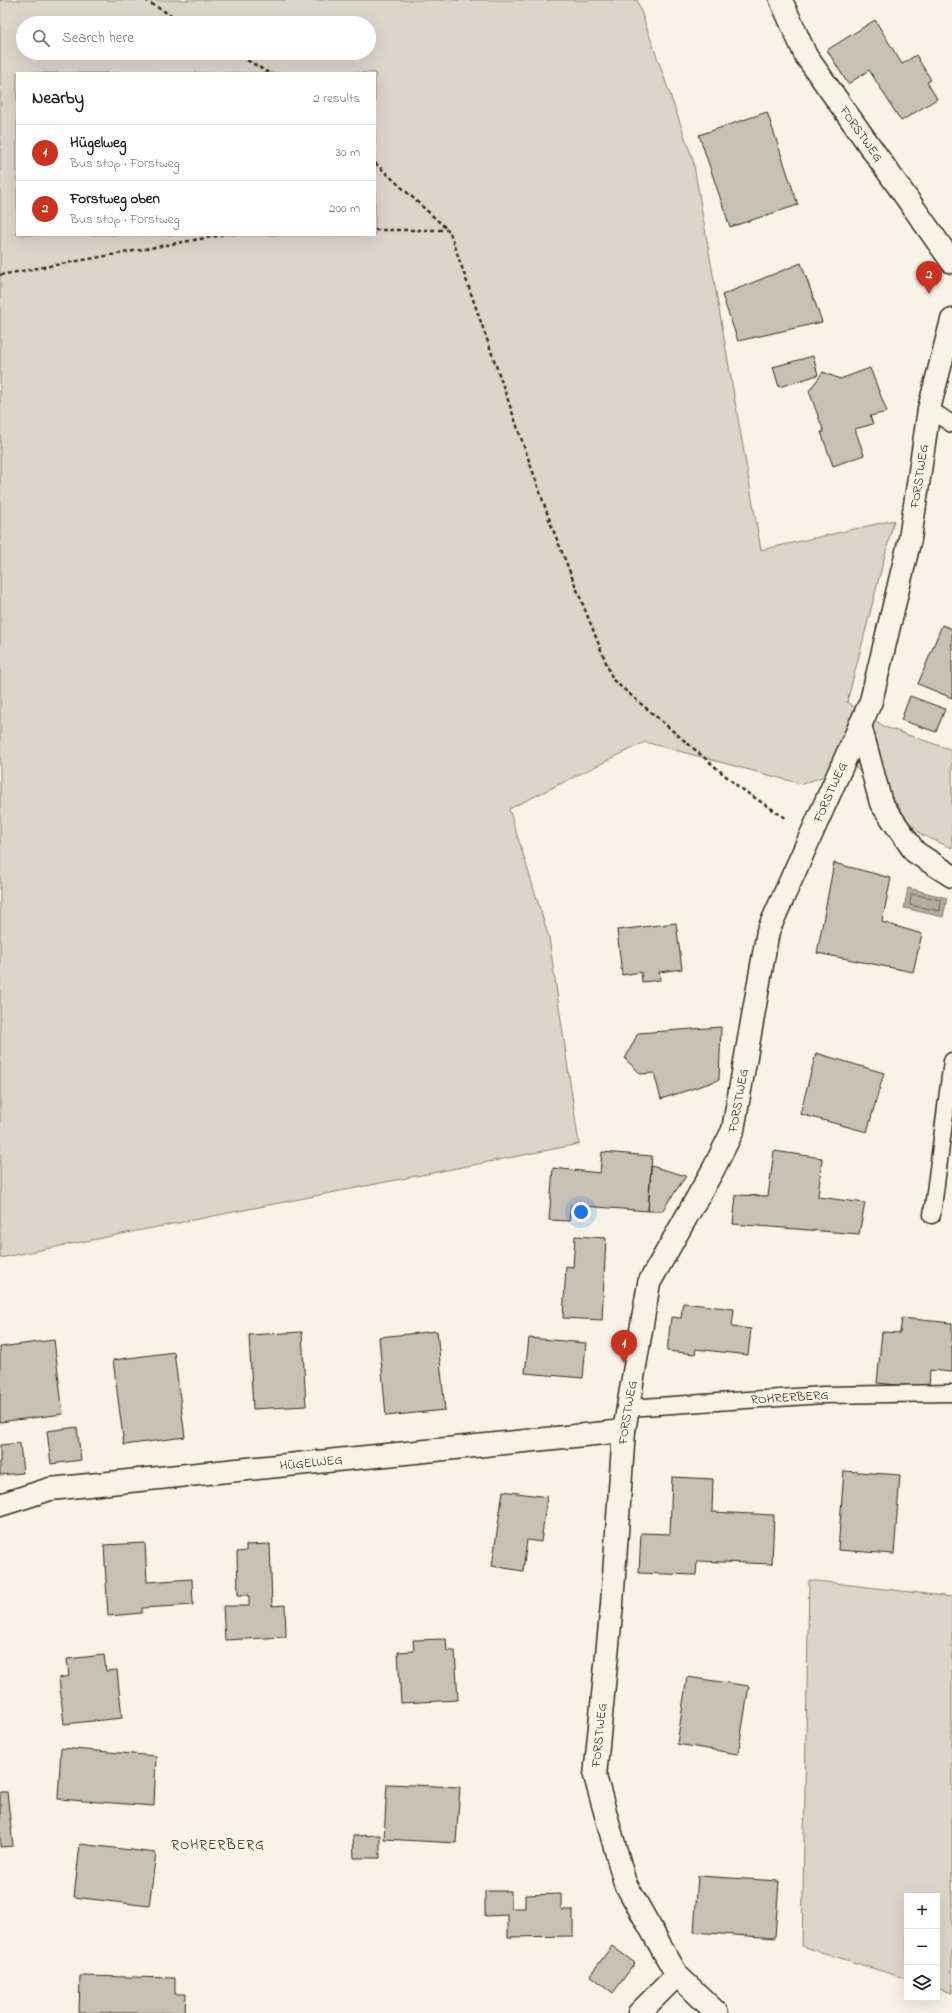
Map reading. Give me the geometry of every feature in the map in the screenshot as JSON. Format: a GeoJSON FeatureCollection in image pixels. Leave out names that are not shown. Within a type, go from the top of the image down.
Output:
{"type":"FeatureCollection","features":[{"type":"Feature","properties":{"kind":"street","name":"FORSTWEG"},"geometry":{"type":"LineString","coordinates":[[781,0],[806,56],[952,262]]}},
{"type":"Feature","properties":{"kind":"street","name":"FORSTWEG"},"geometry":{"type":"LineString","coordinates":[[717,2013],[677,1975],[625,1883],[595,1776],[612,1604],[624,1431],[649,1283],[713,1170],[733,1130],[768,931],[871,701],[910,539],[930,409],[952,320]]}},
{"type":"Feature","properties":{"kind":"street"},"geometry":{"type":"LineString","coordinates":[[860,725],[881,802],[914,852],[952,876]]}},
{"type":"Feature","properties":{"kind":"street","name":"HÜGELWEG"},"geometry":{"type":"LineString","coordinates":[[0,1505],[50,1489],[624,1431]]}},
{"type":"Feature","properties":{"kind":"street"},"geometry":{"type":"LineString","coordinates":[[639,2013],[677,1975]]}},
{"type":"Feature","properties":{"kind":"lane"},"geometry":{"type":"LineString","coordinates":[[930,409],[952,424]]}},
{"type":"Feature","properties":{"kind":"lane"},"geometry":{"type":"LineString","coordinates":[[932,1215],[952,1061]]}},
{"type":"Feature","properties":{"kind":"lane","name":"ROHRERBERG"},"geometry":{"type":"LineString","coordinates":[[628,1408],[823,1395],[952,1393]]}},
{"type":"Feature","properties":{"kind":"path"},"geometry":{"type":"LineString","coordinates":[[145,0],[172,16]]}},
{"type":"Feature","properties":{"kind":"path"},"geometry":{"type":"LineString","coordinates":[[247,60],[267,72]]}},
{"type":"Feature","properties":{"kind":"path"},"geometry":{"type":"LineString","coordinates":[[376,164],[449,230],[552,527],[613,680],[740,788],[810,835]]}},
{"type":"Feature","properties":{"kind":"path"},"geometry":{"type":"LineString","coordinates":[[376,230],[449,230]]}},
{"type":"Feature","properties":{"kind":"path"},"geometry":{"type":"LineString","coordinates":[[0,274],[216,236]]}},
{"type":"Feature","properties":{"kind":"shaded area"},"geometry":{"type":"Polygon","coordinates":[[[0,0],[637,0],[693,160],[761,550],[894,520],[847,702],[885,727],[952,750],[952,848],[922,835],[854,766],[802,784],[645,742],[509,809],[549,938],[579,1144],[0,1258],[0,0]]]}},
{"type":"Feature","properties":{"kind":"shaded area"},"geometry":{"type":"Polygon","coordinates":[[[809,1580],[952,1597],[952,1993],[940,1989],[940,1893],[904,1893],[904,1978],[802,1946],[809,1580]]]}},
{"type":"Feature","properties":{"kind":"water"},"geometry":{"type":"Polygon","coordinates":[[[908,888],[947,898],[943,917],[904,908],[908,888]]]}},
{"type":"Feature","properties":{"kind":"building"},"geometry":{"type":"Polygon","coordinates":[[[875,20],[902,64],[916,55],[931,80],[927,82],[937,99],[901,121],[869,70],[848,84],[827,50],[875,20]]]}},
{"type":"Feature","properties":{"kind":"building"},"geometry":{"type":"Polygon","coordinates":[[[767,112],[798,205],[730,227],[699,135],[767,112]]]}},
{"type":"Feature","properties":{"kind":"building"},"geometry":{"type":"Polygon","coordinates":[[[801,263],[822,322],[738,341],[722,295],[801,263]]]}},
{"type":"Feature","properties":{"kind":"building"},"geometry":{"type":"Polygon","coordinates":[[[813,356],[818,375],[779,387],[773,367],[813,356]]]}},
{"type":"Feature","properties":{"kind":"building"},"geometry":{"type":"Polygon","coordinates":[[[870,368],[887,412],[870,416],[873,424],[855,429],[864,455],[833,466],[821,432],[824,432],[809,391],[823,372],[840,379],[870,368]]]}},
{"type":"Feature","properties":{"kind":"building"},"geometry":{"type":"Polygon","coordinates":[[[942,625],[952,629],[952,698],[918,684],[942,625]]]}},
{"type":"Feature","properties":{"kind":"building"},"geometry":{"type":"Polygon","coordinates":[[[910,696],[945,709],[936,732],[901,720],[910,696]]]}},
{"type":"Feature","properties":{"kind":"building"},"geometry":{"type":"Polygon","coordinates":[[[834,863],[891,878],[882,922],[922,934],[913,972],[817,953],[834,863]]]}},
{"type":"Feature","properties":{"kind":"building"},"geometry":{"type":"Polygon","coordinates":[[[676,923],[682,969],[659,972],[660,980],[642,982],[641,972],[622,975],[617,930],[676,923]]]}},
{"type":"Feature","properties":{"kind":"building"},"geometry":{"type":"Polygon","coordinates":[[[721,1027],[719,1080],[661,1099],[654,1073],[641,1074],[625,1059],[638,1033],[721,1027]]]}},
{"type":"Feature","properties":{"kind":"building"},"geometry":{"type":"Polygon","coordinates":[[[816,1053],[884,1073],[867,1132],[800,1114],[816,1053]]]}},
{"type":"Feature","properties":{"kind":"building"},"geometry":{"type":"Polygon","coordinates":[[[774,1151],[822,1158],[818,1197],[865,1203],[859,1234],[733,1224],[736,1195],[768,1196],[774,1151]]]}},
{"type":"Feature","properties":{"kind":"building"},"geometry":{"type":"Polygon","coordinates":[[[602,1152],[652,1156],[648,1211],[571,1205],[569,1221],[549,1220],[553,1168],[600,1173],[602,1152]]]}},
{"type":"Feature","properties":{"kind":"building"},"geometry":{"type":"Polygon","coordinates":[[[651,1166],[686,1176],[662,1211],[648,1211],[651,1166]]]}},
{"type":"Feature","properties":{"kind":"building"},"geometry":{"type":"Polygon","coordinates":[[[575,1236],[606,1238],[602,1320],[563,1318],[566,1266],[573,1267],[575,1236]]]}},
{"type":"Feature","properties":{"kind":"building"},"geometry":{"type":"Polygon","coordinates":[[[683,1303],[734,1309],[732,1327],[751,1329],[748,1355],[696,1349],[695,1354],[667,1351],[671,1317],[681,1318],[683,1303]]]}},
{"type":"Feature","properties":{"kind":"building"},"geometry":{"type":"Polygon","coordinates":[[[902,1318],[952,1323],[952,1372],[930,1370],[929,1388],[877,1383],[882,1332],[900,1333],[902,1318]]]}},
{"type":"Feature","properties":{"kind":"building"},"geometry":{"type":"Polygon","coordinates":[[[437,1331],[445,1410],[386,1416],[379,1337],[437,1331]]]}},
{"type":"Feature","properties":{"kind":"building"},"geometry":{"type":"Polygon","coordinates":[[[302,1332],[306,1406],[253,1409],[249,1335],[302,1332]]]}},
{"type":"Feature","properties":{"kind":"building"},"geometry":{"type":"Polygon","coordinates":[[[529,1338],[586,1343],[583,1378],[525,1373],[529,1338]]]}},
{"type":"Feature","properties":{"kind":"building"},"geometry":{"type":"Polygon","coordinates":[[[54,1340],[63,1414],[0,1422],[0,1347],[54,1340]]]}},
{"type":"Feature","properties":{"kind":"building"},"geometry":{"type":"Polygon","coordinates":[[[174,1352],[185,1437],[124,1445],[113,1360],[174,1352]]]}},
{"type":"Feature","properties":{"kind":"building"},"geometry":{"type":"Polygon","coordinates":[[[77,1427],[81,1460],[51,1464],[47,1431],[77,1427]]]}},
{"type":"Feature","properties":{"kind":"building"},"geometry":{"type":"Polygon","coordinates":[[[20,1443],[23,1473],[0,1475],[0,1445],[20,1443]]]}},
{"type":"Feature","properties":{"kind":"building"},"geometry":{"type":"Polygon","coordinates":[[[844,1471],[900,1475],[894,1554],[838,1550],[844,1471]]]}},
{"type":"Feature","properties":{"kind":"building"},"geometry":{"type":"Polygon","coordinates":[[[672,1477],[713,1479],[712,1512],[774,1515],[772,1564],[697,1561],[696,1575],[639,1573],[641,1533],[670,1534],[672,1477]]]}},
{"type":"Feature","properties":{"kind":"building"},"geometry":{"type":"Polygon","coordinates":[[[503,1491],[547,1497],[541,1542],[527,1540],[523,1571],[492,1566],[503,1491]]]}},
{"type":"Feature","properties":{"kind":"building"},"geometry":{"type":"Polygon","coordinates":[[[145,1543],[147,1582],[192,1579],[193,1605],[142,1608],[142,1613],[108,1616],[104,1545],[145,1543]]]}},
{"type":"Feature","properties":{"kind":"building"},"geometry":{"type":"Polygon","coordinates":[[[270,1544],[272,1606],[285,1605],[286,1637],[225,1640],[223,1606],[249,1606],[249,1595],[238,1595],[237,1552],[246,1551],[246,1545],[270,1544]]]}},
{"type":"Feature","properties":{"kind":"building"},"geometry":{"type":"Polygon","coordinates":[[[446,1639],[447,1651],[455,1651],[458,1700],[401,1703],[398,1652],[414,1651],[413,1640],[446,1639]]]}},
{"type":"Feature","properties":{"kind":"building"},"geometry":{"type":"Polygon","coordinates":[[[104,1655],[106,1671],[117,1670],[122,1718],[64,1724],[59,1678],[69,1676],[67,1659],[104,1655]]]}},
{"type":"Feature","properties":{"kind":"building"},"geometry":{"type":"Polygon","coordinates":[[[687,1677],[749,1686],[738,1754],[677,1744],[687,1677]]]}},
{"type":"Feature","properties":{"kind":"building"},"geometry":{"type":"Polygon","coordinates":[[[61,1748],[156,1756],[154,1806],[58,1799],[61,1748]]]}},
{"type":"Feature","properties":{"kind":"building"},"geometry":{"type":"Polygon","coordinates":[[[387,1784],[460,1787],[456,1843],[384,1839],[387,1784]]]}},
{"type":"Feature","properties":{"kind":"building"},"geometry":{"type":"Polygon","coordinates":[[[0,1792],[7,1792],[13,1846],[0,1847],[0,1792]]]}},
{"type":"Feature","properties":{"kind":"building"},"geometry":{"type":"Polygon","coordinates":[[[380,1835],[380,1858],[354,1858],[353,1836],[380,1835]]]}},
{"type":"Feature","properties":{"kind":"building"},"geometry":{"type":"Polygon","coordinates":[[[80,1844],[156,1853],[149,1906],[74,1897],[80,1844]]]}},
{"type":"Feature","properties":{"kind":"building"},"geometry":{"type":"Polygon","coordinates":[[[698,1876],[779,1881],[775,1938],[694,1932],[698,1876]]]}},
{"type":"Feature","properties":{"kind":"building"},"geometry":{"type":"Polygon","coordinates":[[[485,1891],[511,1891],[511,1908],[525,1908],[525,1895],[561,1894],[561,1910],[573,1910],[573,1936],[508,1937],[508,1915],[485,1916],[485,1891]]]}},
{"type":"Feature","properties":{"kind":"building"},"geometry":{"type":"Polygon","coordinates":[[[612,1946],[635,1963],[613,1993],[590,1975],[612,1946]]]}},
{"type":"Feature","properties":{"kind":"building"},"geometry":{"type":"Polygon","coordinates":[[[80,1976],[175,1978],[175,1994],[186,1994],[185,2013],[79,2013],[80,1976]]]}},
{"type":"Feature","properties":{"kind":"place","name":"Forstweg oben"},"geometry":{"type":"Point","coordinates":[929,294]}},
{"type":"Feature","properties":{"kind":"place","name":"Hügelweg"},"geometry":{"type":"Point","coordinates":[624,1363]}},
{"type":"Feature","properties":{"kind":"district","name":"ROHRERBERG"},"geometry":{"type":"Point","coordinates":[218,1845]}}]}
